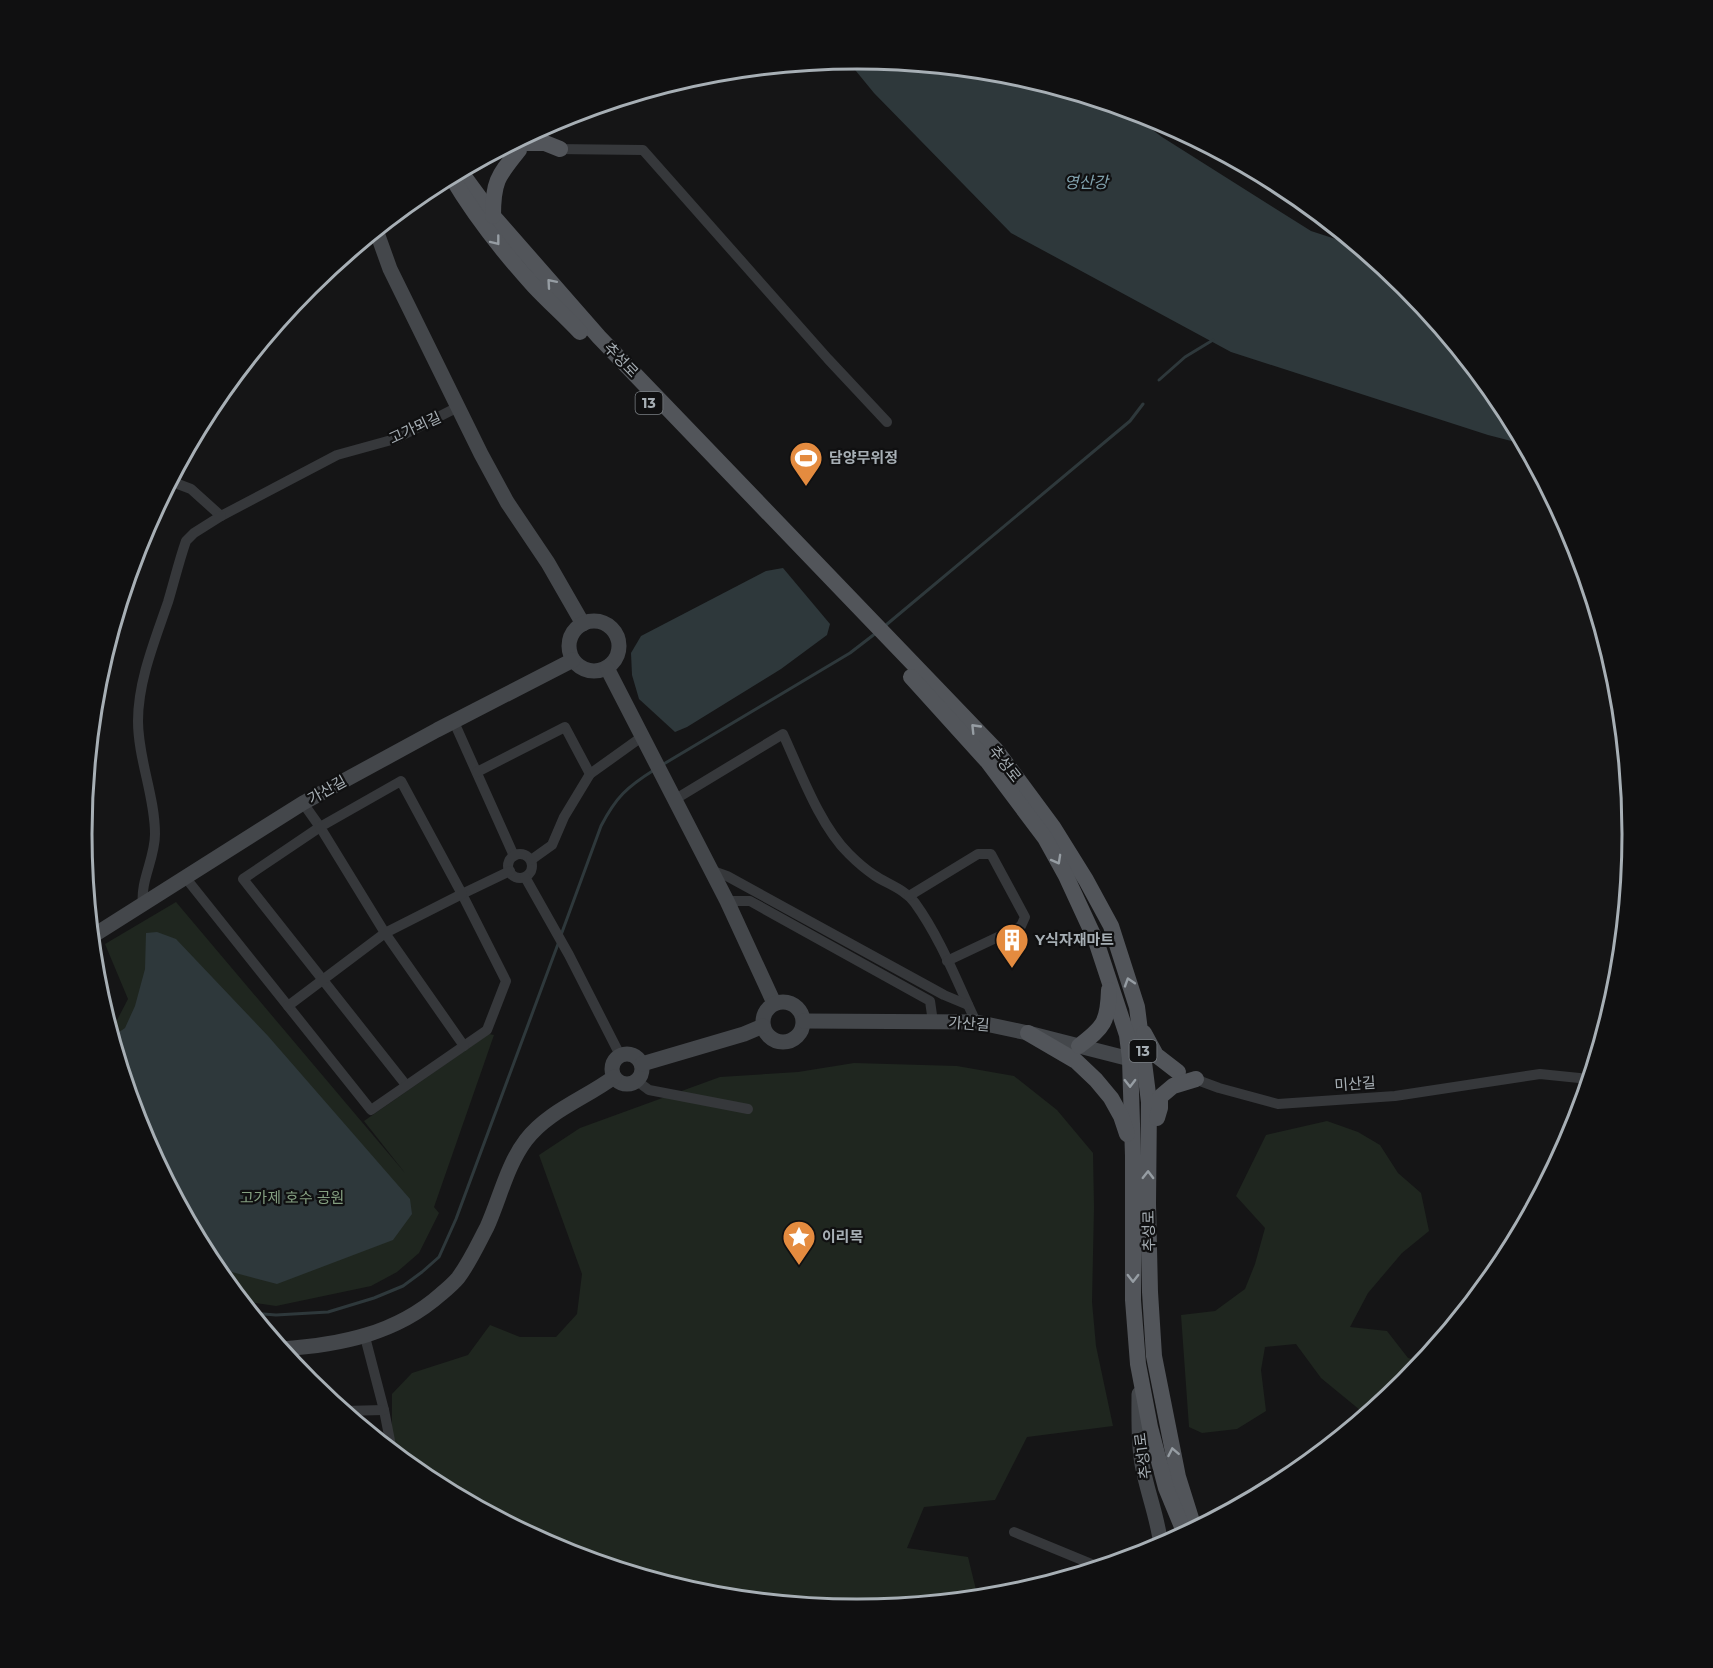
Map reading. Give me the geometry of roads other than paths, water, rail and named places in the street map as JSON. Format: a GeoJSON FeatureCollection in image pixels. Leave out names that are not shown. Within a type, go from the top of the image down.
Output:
{"type":"FeatureCollection","features":[{"type":"Feature","properties":{"kind":"main road"},"geometry":{"type":"LineString","coordinates":[[524,145],[545,143],[560,149]]}},
{"type":"Feature","properties":{"kind":"main road"},"geometry":{"type":"LineString","coordinates":[[493,216],[493,199],[499,176],[514,150]]}},
{"type":"Feature","properties":{"kind":"main road","name":"추성로"},"geometry":{"type":"LineString","coordinates":[[464,177],[493,216],[599,337],[862,618]]}},
{"type":"Feature","properties":{"kind":"main road","name":"추성로"},"geometry":{"type":"LineString","coordinates":[[455,183],[498,243],[535,287],[892,649],[996,750],[1053,827],[1111,926],[1137,1007],[1140,1026],[1133,1156],[1133,1300],[1138,1364],[1150,1427],[1166,1488],[1182,1526]]}},
{"type":"Feature","properties":{"kind":"main road","name":"추성로"},"geometry":{"type":"LineString","coordinates":[[892,649],[988,762],[1045,838],[1096,940],[1126,1035],[1137,1059],[1149,1102],[1149,1270],[1154,1356],[1178,1477],[1192,1521]]}},
{"type":"Feature","properties":{"kind":"main road"},"geometry":{"type":"LineString","coordinates":[[1079,1046],[1102,1026],[1108,1011],[1109,980]]}},
{"type":"Feature","properties":{"kind":"main road"},"geometry":{"type":"LineString","coordinates":[[1140,1026],[1156,1055],[1178,1072]]}},
{"type":"Feature","properties":{"kind":"main road"},"geometry":{"type":"LineString","coordinates":[[1028,1033],[1076,1061],[1096,1080],[1111,1098],[1121,1116],[1133,1156]]}},
{"type":"Feature","properties":{"kind":"main road"},"geometry":{"type":"LineString","coordinates":[[1149,1147],[1160,1108],[1160,1097],[1173,1086],[1196,1079]]}},
{"type":"Feature","properties":{"kind":"main road"},"geometry":{"type":"LineString","coordinates":[[1178,1477],[1201,1517]]}},
{"type":"Feature","properties":{"kind":"street"},"geometry":{"type":"LineString","coordinates":[[560,149],[643,150],[828,359],[887,422]]}},
{"type":"Feature","properties":{"kind":"street","name":"고가뫼길"},"geometry":{"type":"LineString","coordinates":[[143,905],[143,887],[155,835],[141,750],[138,722],[140,699],[148,663],[186,541],[194,533],[221,516],[338,455],[395,439],[456,408],[390,269],[379,237]]}},
{"type":"Feature","properties":{"kind":"street"},"geometry":{"type":"LineString","coordinates":[[456,408],[507,502],[548,562],[583,624]]}},
{"type":"Feature","properties":{"kind":"street"},"geometry":{"type":"LineString","coordinates":[[176,484],[191,489],[221,516]]}},
{"type":"Feature","properties":{"kind":"street"},"geometry":{"type":"LineString","coordinates":[[598,622],[605,624],[616,634],[619,649],[617,656],[607,668],[592,671],[573,660],[570,652],[572,636],[583,624],[598,622]]}},
{"type":"Feature","properties":{"kind":"street","name":"가산길"},"geometry":{"type":"LineString","coordinates":[[98,933],[303,803],[573,660]]}},
{"type":"Feature","properties":{"kind":"street"},"geometry":{"type":"LineString","coordinates":[[607,668],[727,901],[774,1003]]}},
{"type":"Feature","properties":{"kind":"street"},"geometry":{"type":"LineString","coordinates":[[454,722],[514,856]]}},
{"type":"Feature","properties":{"kind":"street"},"geometry":{"type":"LineString","coordinates":[[477,772],[565,727],[590,774]]}},
{"type":"Feature","properties":{"kind":"street"},"geometry":{"type":"LineString","coordinates":[[674,801],[783,734],[825,824],[848,853],[873,874],[909,896],[929,926],[975,1022]]}},
{"type":"Feature","properties":{"kind":"street"},"geometry":{"type":"LineString","coordinates":[[531,860],[552,845],[564,817],[590,774],[643,736]]}},
{"type":"Feature","properties":{"kind":"street"},"geometry":{"type":"LineString","coordinates":[[185,877],[371,1110],[487,1030],[506,981],[401,781],[320,827],[243,879],[406,1085]]}},
{"type":"Feature","properties":{"kind":"street"},"geometry":{"type":"LineString","coordinates":[[303,803],[385,933],[464,1046]]}},
{"type":"Feature","properties":{"kind":"street"},"geometry":{"type":"LineString","coordinates":[[517,854],[525,855],[531,860],[531,871],[525,877],[517,877],[510,871],[509,862],[517,854]]}},
{"type":"Feature","properties":{"kind":"street"},"geometry":{"type":"LineString","coordinates":[[909,896],[978,854],[991,854],[1025,917],[1021,926],[947,961]]}},
{"type":"Feature","properties":{"kind":"street"},"geometry":{"type":"LineString","coordinates":[[711,870],[728,876],[944,995],[968,1005]]}},
{"type":"Feature","properties":{"kind":"street"},"geometry":{"type":"LineString","coordinates":[[288,1006],[385,933],[510,871]]}},
{"type":"Feature","properties":{"kind":"street"},"geometry":{"type":"LineString","coordinates":[[525,877],[569,955],[620,1055]]}},
{"type":"Feature","properties":{"kind":"street"},"geometry":{"type":"LineString","coordinates":[[727,901],[750,901],[930,1001],[933,1022]]}},
{"type":"Feature","properties":{"kind":"street"},"geometry":{"type":"LineString","coordinates":[[781,1001],[794,1004],[803,1015],[804,1021],[800,1034],[789,1042],[770,1037],[763,1026],[765,1012],[774,1003],[781,1001]]}},
{"type":"Feature","properties":{"kind":"street","name":"가산길"},"geometry":{"type":"LineString","coordinates":[[804,1021],[975,1022],[1137,1059]]}},
{"type":"Feature","properties":{"kind":"street"},"geometry":{"type":"LineString","coordinates":[[642,1064],[744,1034],[763,1026]]}},
{"type":"Feature","properties":{"kind":"street"},"geometry":{"type":"LineString","coordinates":[[620,1055],[633,1055],[642,1064],[642,1073],[637,1081],[627,1084],[614,1077],[614,1063],[620,1055]]}},
{"type":"Feature","properties":{"kind":"street","name":"미산길"},"geometry":{"type":"LineString","coordinates":[[1137,1059],[1149,1058],[1218,1088],[1278,1104],[1395,1096],[1540,1074],[1582,1078]]}},
{"type":"Feature","properties":{"kind":"street"},"geometry":{"type":"LineString","coordinates":[[291,1348],[315,1347],[365,1337],[395,1324],[429,1304],[456,1280],[469,1262],[483,1234],[513,1159],[527,1139],[543,1122],[614,1077]]}},
{"type":"Feature","properties":{"kind":"street"},"geometry":{"type":"LineString","coordinates":[[637,1081],[649,1090],[748,1109]]}},
{"type":"Feature","properties":{"kind":"street"},"geometry":{"type":"LineString","coordinates":[[365,1337],[390,1440]]}},
{"type":"Feature","properties":{"kind":"street","name":"추성1로"},"geometry":{"type":"LineString","coordinates":[[1138,1364],[1142,1461],[1160,1536]]}},
{"type":"Feature","properties":{"kind":"street"},"geometry":{"type":"LineString","coordinates":[[354,1411],[384,1410]]}},
{"type":"Feature","properties":{"kind":"street"},"geometry":{"type":"LineString","coordinates":[[1014,1532],[1088,1562]]}},
{"type":"Feature","properties":{"kind":"water","name":"영산강"},"geometry":{"type":"Polygon","coordinates":[[[854,69],[907,71],[1006,84],[1054,95],[1149,127],[1311,231],[1337,240],[1361,259],[1432,330],[1493,409],[1513,441],[1231,352],[1011,233],[874,93],[854,69]]]}},
{"type":"Feature","properties":{"kind":"water"},"geometry":{"type":"Polygon","coordinates":[[[783,568],[830,624],[827,635],[781,669],[687,727],[675,732],[639,699],[632,675],[631,653],[641,636],[766,571],[783,568]]]}},
{"type":"Feature","properties":{"kind":"water","name":"고가제 호수 공원"},"geometry":{"type":"Polygon","coordinates":[[[157,932],[176,939],[268,1036],[410,1199],[412,1214],[393,1240],[277,1284],[229,1271],[194,1216],[170,1172],[132,1080],[118,1033],[125,1028],[135,1006],[145,969],[146,933],[157,932]]]}},
{"type":"Feature","properties":{"kind":"waterway"},"geometry":{"type":"LineString","coordinates":[[1159,380],[1185,357],[1213,340]]}},
{"type":"Feature","properties":{"kind":"waterway"},"geometry":{"type":"LineString","coordinates":[[886,625],[1130,421],[1143,404]]}},
{"type":"Feature","properties":{"kind":"waterway"},"geometry":{"type":"LineString","coordinates":[[662,765],[850,653],[876,633]]}},
{"type":"Feature","properties":{"kind":"waterway"},"geometry":{"type":"LineString","coordinates":[[561,935],[606,816],[623,794],[654,770]]}},
{"type":"Feature","properties":{"kind":"waterway"},"geometry":{"type":"LineString","coordinates":[[261,1314],[328,1312],[374,1298],[403,1286],[439,1257],[456,1219],[558,944]]}},
{"type":"Feature","properties":{"kind":"place","name":"담양무위정"},"geometry":{"type":"Point","coordinates":[806,487]}},
{"type":"Feature","properties":{"kind":"place","name":"Y식자재마트"},"geometry":{"type":"Point","coordinates":[1012,969]}},
{"type":"Feature","properties":{"kind":"place","name":"이리목"},"geometry":{"type":"Point","coordinates":[799,1266]}}]}
